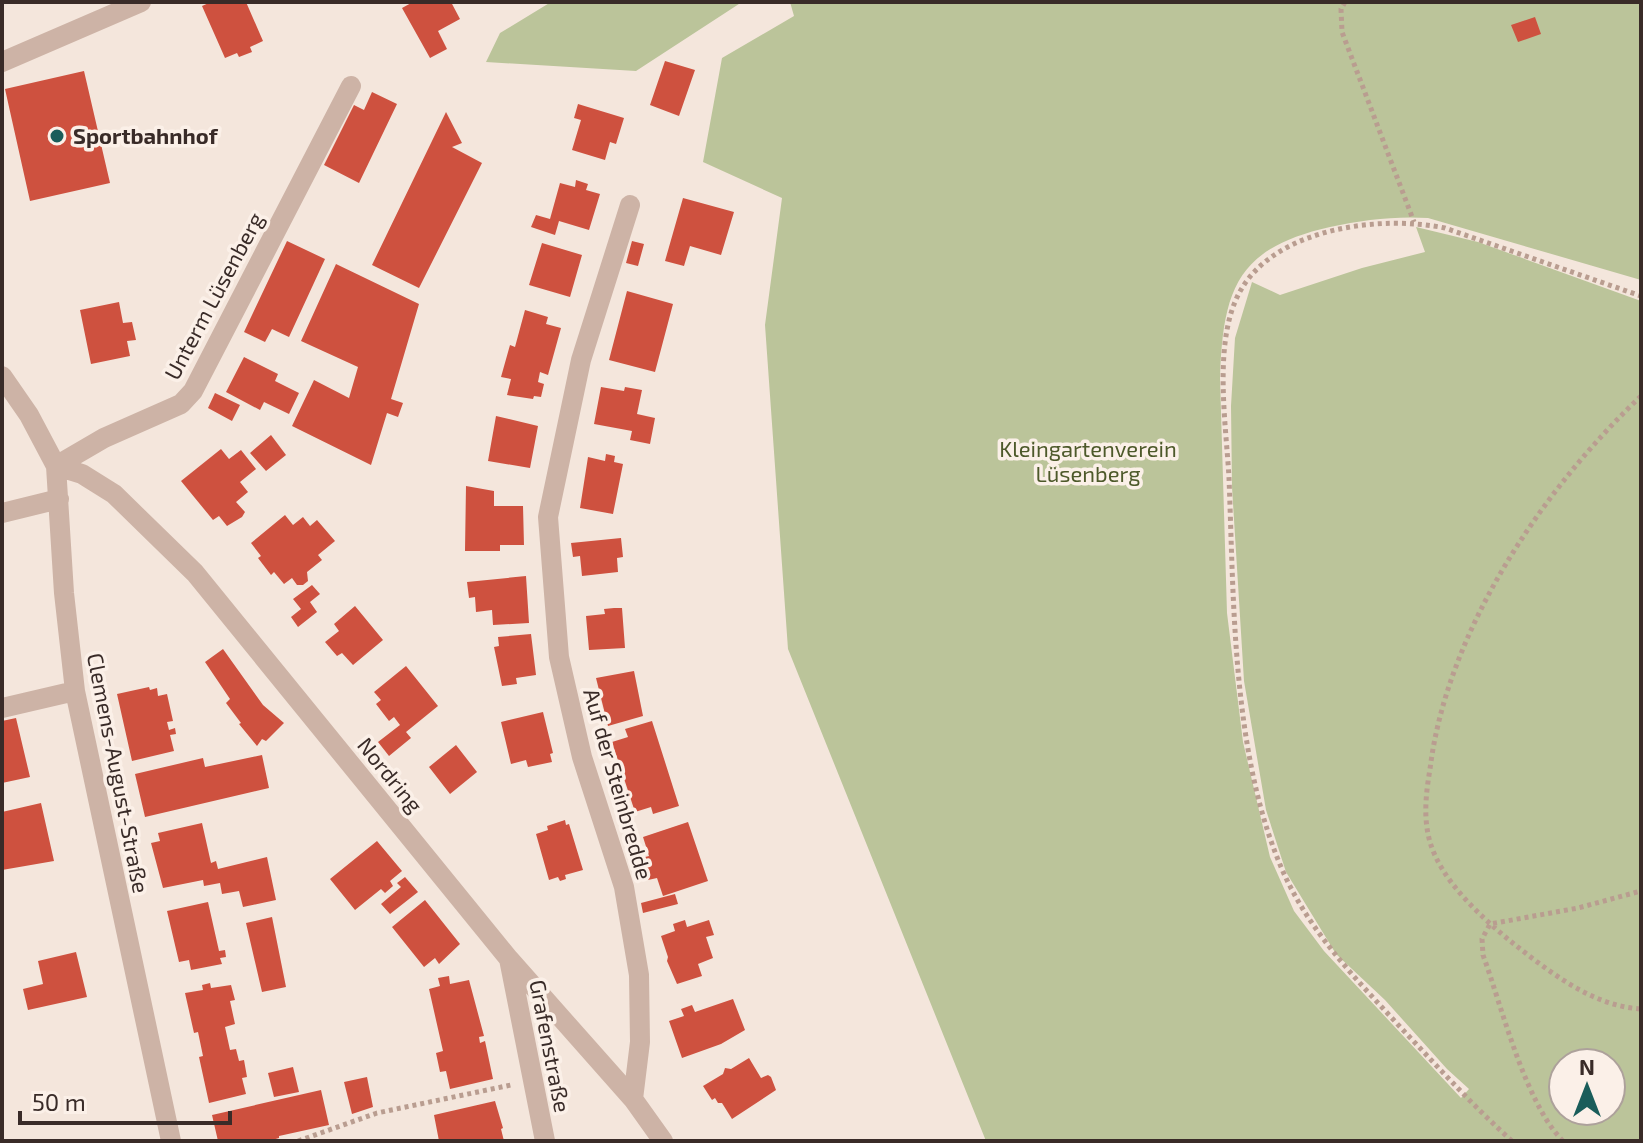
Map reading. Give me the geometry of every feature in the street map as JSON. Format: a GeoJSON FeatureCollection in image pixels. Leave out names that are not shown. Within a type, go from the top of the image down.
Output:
{"type":"FeatureCollection","features":[{"type":"Feature","properties":{"kind":"street"},"geometry":{"type":"LineString","coordinates":[[2,62],[141,2]]}},
{"type":"Feature","properties":{"kind":"street","name":"Unterm Lüsenberg"},"geometry":{"type":"LineString","coordinates":[[56,466],[104,438],[181,404],[193,391],[351,86]]}},
{"type":"Feature","properties":{"kind":"street","name":"Auf der Steinbredde"},"geometry":{"type":"LineString","coordinates":[[630,205],[581,360],[548,517],[559,657],[582,757],[624,887],[639,975],[640,1042],[633,1099]]}},
{"type":"Feature","properties":{"kind":"street","name":"Clemens-August-Straße"},"geometry":{"type":"LineString","coordinates":[[2,376],[29,415],[56,466],[64,593],[75,691],[171,1141]]}},
{"type":"Feature","properties":{"kind":"street","name":"Nordring"},"geometry":{"type":"LineString","coordinates":[[56,466],[82,474],[114,494],[195,573],[509,959],[633,1099],[663,1141]]}},
{"type":"Feature","properties":{"kind":"street"},"geometry":{"type":"LineString","coordinates":[[2,513],[59,499]]}},
{"type":"Feature","properties":{"kind":"street"},"geometry":{"type":"LineString","coordinates":[[2,708],[75,691]]}},
{"type":"Feature","properties":{"kind":"street","name":"Grafenstraße"},"geometry":{"type":"LineString","coordinates":[[509,959],[545,1141]]}},
{"type":"Feature","properties":{"kind":"path"},"geometry":{"type":"LineString","coordinates":[[1345,2],[1341,9],[1342,32],[1414,222]]}},
{"type":"Feature","properties":{"kind":"path"},"geometry":{"type":"LineString","coordinates":[[1512,1141],[1330,950],[1309,920],[1273,847],[1256,786],[1242,703],[1225,393],[1227,331],[1237,299],[1249,277],[1273,255],[1296,243],[1379,223],[1414,222],[1445,228],[1641,296]]}},
{"type":"Feature","properties":{"kind":"path"},"geometry":{"type":"LineString","coordinates":[[1641,396],[1578,462],[1520,545],[1472,627],[1441,706],[1427,792],[1427,828],[1437,861],[1490,924],[1528,955],[1589,996],[1614,1005],[1641,1009]]}},
{"type":"Feature","properties":{"kind":"path"},"geometry":{"type":"LineString","coordinates":[[1490,924],[1578,908],[1641,891]]}},
{"type":"Feature","properties":{"kind":"path"},"geometry":{"type":"LineString","coordinates":[[1490,924],[1482,939],[1483,955],[1540,1113],[1563,1141]]}},
{"type":"Feature","properties":{"kind":"path"},"geometry":{"type":"LineString","coordinates":[[298,1141],[377,1113],[531,1080]]}},
{"type":"Feature","properties":{"kind":"green space"},"geometry":{"type":"Polygon","coordinates":[[[551,2],[742,2],[636,71],[486,62],[500,33],[551,2]]]}},
{"type":"Feature","properties":{"kind":"green space","name":"Kleingartenverein Lüsenberg"},"geometry":{"type":"Polygon","coordinates":[[[790,2],[1641,2],[1641,280],[1428,218],[1379,219],[1330,227],[1274,247],[1255,261],[1241,277],[1225,320],[1220,378],[1227,613],[1243,742],[1270,857],[1294,911],[1324,951],[1461,1098],[1469,1089],[1385,1000],[1336,954],[1286,872],[1266,810],[1244,681],[1232,487],[1231,406],[1235,338],[1252,282],[1280,295],[1362,268],[1425,252],[1416,227],[1478,242],[1641,301],[1641,1141],[986,1141],[788,649],[765,325],[782,198],[703,162],[722,58],[794,16],[790,2]]]}},
{"type":"Feature","properties":{"kind":"building"},"geometry":{"type":"Polygon","coordinates":[[[211,2],[246,2],[263,41],[250,47],[252,52],[225,58],[202,6],[211,2]]]}},
{"type":"Feature","properties":{"kind":"building"},"geometry":{"type":"Polygon","coordinates":[[[413,2],[451,2],[460,19],[438,31],[447,49],[430,58],[402,8],[413,2]]]}},
{"type":"Feature","properties":{"kind":"building"},"geometry":{"type":"Polygon","coordinates":[[[1535,17],[1541,34],[1518,42],[1511,25],[1535,17]]]}},
{"type":"Feature","properties":{"kind":"building"},"geometry":{"type":"Polygon","coordinates":[[[665,61],[695,70],[679,116],[650,105],[665,61]]]}},
{"type":"Feature","properties":{"kind":"building","name":"Sportbahnhof"},"geometry":{"type":"Polygon","coordinates":[[[84,71],[110,183],[30,201],[5,89],[84,71]]]}},
{"type":"Feature","properties":{"kind":"building"},"geometry":{"type":"Polygon","coordinates":[[[372,92],[397,104],[359,183],[324,165],[354,105],[364,110],[372,92]]]}},
{"type":"Feature","properties":{"kind":"building"},"geometry":{"type":"Polygon","coordinates":[[[578,104],[624,118],[616,144],[610,142],[605,160],[572,150],[581,120],[574,118],[578,104]]]}},
{"type":"Feature","properties":{"kind":"building"},"geometry":{"type":"Polygon","coordinates":[[[446,112],[462,143],[452,147],[482,163],[419,288],[372,265],[446,112]]]}},
{"type":"Feature","properties":{"kind":"building"},"geometry":{"type":"Polygon","coordinates":[[[576,180],[588,184],[586,190],[600,194],[589,230],[559,221],[555,235],[531,227],[536,215],[550,219],[560,183],[575,187],[576,180]]]}},
{"type":"Feature","properties":{"kind":"building"},"geometry":{"type":"Polygon","coordinates":[[[683,198],[734,212],[721,255],[690,246],[684,266],[665,261],[683,198]]]}},
{"type":"Feature","properties":{"kind":"building"},"geometry":{"type":"Polygon","coordinates":[[[287,241],[325,259],[289,337],[272,329],[265,342],[244,332],[287,241]]]}},
{"type":"Feature","properties":{"kind":"building"},"geometry":{"type":"Polygon","coordinates":[[[632,241],[644,244],[638,266],[626,263],[632,241]]]}},
{"type":"Feature","properties":{"kind":"building"},"geometry":{"type":"Polygon","coordinates":[[[542,243],[582,255],[570,297],[529,285],[542,243]]]}},
{"type":"Feature","properties":{"kind":"building"},"geometry":{"type":"Polygon","coordinates":[[[336,264],[419,304],[391,399],[403,403],[398,417],[387,413],[371,465],[292,426],[314,380],[349,398],[358,367],[301,341],[336,264]]]}},
{"type":"Feature","properties":{"kind":"building"},"geometry":{"type":"Polygon","coordinates":[[[627,291],[673,304],[655,372],[609,360],[627,291]]]}},
{"type":"Feature","properties":{"kind":"building"},"geometry":{"type":"Polygon","coordinates":[[[119,302],[123,323],[132,322],[136,340],[127,341],[130,356],[91,364],[80,310],[119,302]]]}},
{"type":"Feature","properties":{"kind":"building"},"geometry":{"type":"Polygon","coordinates":[[[525,310],[548,317],[546,324],[561,328],[548,375],[540,372],[538,382],[544,384],[541,397],[534,396],[533,399],[507,395],[511,379],[501,377],[510,345],[515,347],[525,310]]]}},
{"type":"Feature","properties":{"kind":"building"},"geometry":{"type":"Polygon","coordinates":[[[244,357],[278,374],[275,381],[299,393],[289,414],[264,402],[260,410],[226,392],[244,357]]]}},
{"type":"Feature","properties":{"kind":"building"},"geometry":{"type":"Polygon","coordinates":[[[601,387],[642,390],[637,414],[655,418],[650,444],[630,440],[632,431],[594,424],[601,387]]]}},
{"type":"Feature","properties":{"kind":"building"},"geometry":{"type":"Polygon","coordinates":[[[215,393],[240,405],[232,421],[208,408],[215,393]]]}},
{"type":"Feature","properties":{"kind":"building"},"geometry":{"type":"Polygon","coordinates":[[[496,416],[538,426],[530,468],[488,461],[496,416]]]}},
{"type":"Feature","properties":{"kind":"building"},"geometry":{"type":"Polygon","coordinates":[[[271,435],[286,455],[266,471],[250,453],[271,435]]]}},
{"type":"Feature","properties":{"kind":"building"},"geometry":{"type":"Polygon","coordinates":[[[221,449],[229,459],[241,450],[256,469],[240,482],[248,492],[236,502],[245,512],[227,526],[219,516],[213,520],[181,481],[221,449]]]}},
{"type":"Feature","properties":{"kind":"building"},"geometry":{"type":"Polygon","coordinates":[[[606,454],[615,456],[614,462],[623,464],[613,514],[580,508],[588,457],[605,461],[606,454]]]}},
{"type":"Feature","properties":{"kind":"building"},"geometry":{"type":"Polygon","coordinates":[[[466,486],[494,491],[494,506],[523,506],[524,545],[500,545],[500,551],[465,551],[466,486]]]}},
{"type":"Feature","properties":{"kind":"building"},"geometry":{"type":"Polygon","coordinates":[[[285,515],[293,525],[303,517],[310,526],[317,520],[335,541],[318,555],[322,560],[307,572],[308,581],[303,585],[297,585],[292,578],[284,584],[274,572],[271,575],[251,543],[285,515]]]}},
{"type":"Feature","properties":{"kind":"building"},"geometry":{"type":"Polygon","coordinates":[[[621,538],[623,557],[617,558],[618,572],[582,576],[580,556],[573,557],[571,543],[621,538]]]}},
{"type":"Feature","properties":{"kind":"building"},"geometry":{"type":"Polygon","coordinates":[[[526,576],[529,623],[493,625],[492,610],[476,612],[475,597],[469,598],[467,582],[526,576]]]}},
{"type":"Feature","properties":{"kind":"building"},"geometry":{"type":"Polygon","coordinates":[[[312,585],[320,594],[310,602],[317,612],[298,627],[291,617],[301,609],[293,599],[312,585]]]}},
{"type":"Feature","properties":{"kind":"building"},"geometry":{"type":"Polygon","coordinates":[[[355,606],[383,640],[353,665],[342,653],[337,656],[325,642],[339,631],[334,624],[355,606]]]}},
{"type":"Feature","properties":{"kind":"building"},"geometry":{"type":"Polygon","coordinates":[[[622,608],[625,648],[589,650],[586,616],[605,614],[604,609],[622,608]]]}},
{"type":"Feature","properties":{"kind":"building"},"geometry":{"type":"Polygon","coordinates":[[[531,634],[536,675],[516,678],[517,684],[502,686],[494,647],[499,646],[498,637],[531,634]]]}},
{"type":"Feature","properties":{"kind":"building"},"geometry":{"type":"Polygon","coordinates":[[[223,649],[263,705],[284,723],[257,746],[226,703],[230,699],[205,662],[223,649]]]}},
{"type":"Feature","properties":{"kind":"building"},"geometry":{"type":"Polygon","coordinates":[[[406,666],[438,706],[406,732],[411,738],[389,756],[378,742],[400,725],[394,717],[389,721],[376,704],[381,700],[374,692],[406,666]]]}},
{"type":"Feature","properties":{"kind":"building"},"geometry":{"type":"Polygon","coordinates":[[[634,671],[643,716],[608,726],[596,678],[634,671]]]}},
{"type":"Feature","properties":{"kind":"building"},"geometry":{"type":"Polygon","coordinates":[[[149,687],[150,690],[157,688],[158,696],[167,694],[173,721],[167,722],[169,730],[175,728],[176,734],[170,735],[174,751],[132,761],[117,694],[149,687]]]}},
{"type":"Feature","properties":{"kind":"building"},"geometry":{"type":"Polygon","coordinates":[[[543,712],[553,753],[550,754],[552,762],[528,767],[526,760],[511,764],[501,722],[543,712]]]}},
{"type":"Feature","properties":{"kind":"building"},"geometry":{"type":"Polygon","coordinates":[[[16,718],[30,777],[2,783],[2,721],[16,718]]]}},
{"type":"Feature","properties":{"kind":"building"},"geometry":{"type":"Polygon","coordinates":[[[652,721],[679,806],[653,814],[651,807],[635,812],[612,742],[628,737],[625,729],[652,721]]]}},
{"type":"Feature","properties":{"kind":"building"},"geometry":{"type":"Polygon","coordinates":[[[456,745],[477,772],[450,794],[429,767],[456,745]]]}},
{"type":"Feature","properties":{"kind":"building"},"geometry":{"type":"Polygon","coordinates":[[[262,755],[269,788],[145,817],[135,774],[203,758],[205,767],[262,755]]]}},
{"type":"Feature","properties":{"kind":"building"},"geometry":{"type":"Polygon","coordinates":[[[41,803],[54,861],[2,870],[2,812],[41,803]]]}},
{"type":"Feature","properties":{"kind":"building"},"geometry":{"type":"Polygon","coordinates":[[[565,820],[566,825],[569,824],[583,870],[565,875],[566,879],[560,881],[558,877],[549,880],[536,834],[548,830],[547,826],[565,820]]]}},
{"type":"Feature","properties":{"kind":"building"},"geometry":{"type":"Polygon","coordinates":[[[688,822],[708,881],[663,896],[657,878],[648,880],[641,858],[649,856],[643,837],[688,822]]]}},
{"type":"Feature","properties":{"kind":"building"},"geometry":{"type":"Polygon","coordinates":[[[202,823],[211,863],[216,861],[218,869],[267,857],[276,900],[243,907],[239,891],[222,894],[220,883],[204,886],[203,880],[163,888],[151,843],[160,841],[158,833],[202,823]]]}},
{"type":"Feature","properties":{"kind":"building"},"geometry":{"type":"Polygon","coordinates":[[[377,841],[402,871],[390,881],[393,886],[385,893],[381,889],[355,910],[330,879],[377,841]]]}},
{"type":"Feature","properties":{"kind":"building"},"geometry":{"type":"Polygon","coordinates":[[[405,877],[418,892],[390,914],[381,904],[401,887],[397,883],[405,877]]]}},
{"type":"Feature","properties":{"kind":"building"},"geometry":{"type":"Polygon","coordinates":[[[675,894],[678,904],[643,913],[641,903],[675,894]]]}},
{"type":"Feature","properties":{"kind":"building"},"geometry":{"type":"Polygon","coordinates":[[[425,900],[460,944],[439,964],[435,958],[424,967],[392,927],[425,900]]]}},
{"type":"Feature","properties":{"kind":"building"},"geometry":{"type":"Polygon","coordinates":[[[208,902],[219,951],[225,950],[226,957],[220,958],[222,964],[191,970],[189,960],[179,962],[167,911],[208,902]]]}},
{"type":"Feature","properties":{"kind":"building"},"geometry":{"type":"Polygon","coordinates":[[[272,917],[286,987],[262,992],[246,923],[272,917]]]}},
{"type":"Feature","properties":{"kind":"building"},"geometry":{"type":"Polygon","coordinates":[[[685,920],[687,927],[709,920],[714,935],[706,937],[713,958],[698,964],[702,976],[677,984],[661,936],[675,931],[673,924],[685,920]]]}},
{"type":"Feature","properties":{"kind":"building"},"geometry":{"type":"Polygon","coordinates":[[[76,952],[87,997],[28,1010],[23,989],[43,984],[38,961],[76,952]]]}},
{"type":"Feature","properties":{"kind":"building"},"geometry":{"type":"Polygon","coordinates":[[[449,976],[450,984],[469,980],[484,1036],[479,1037],[480,1043],[485,1041],[493,1079],[450,1089],[446,1071],[440,1072],[436,1053],[443,1051],[429,989],[440,986],[438,978],[449,976]]]}},
{"type":"Feature","properties":{"kind":"building"},"geometry":{"type":"Polygon","coordinates":[[[210,983],[211,988],[231,985],[235,1000],[230,1001],[235,1024],[225,1027],[230,1050],[236,1049],[239,1061],[244,1060],[247,1077],[242,1078],[246,1094],[209,1103],[199,1057],[203,1056],[198,1032],[194,1033],[185,993],[203,990],[202,985],[210,983]]]}},
{"type":"Feature","properties":{"kind":"building"},"geometry":{"type":"Polygon","coordinates":[[[733,999],[745,1030],[721,1044],[682,1058],[669,1021],[684,1016],[681,1009],[692,1005],[695,1012],[733,999]]]}},
{"type":"Feature","properties":{"kind":"building"},"geometry":{"type":"Polygon","coordinates":[[[749,1058],[761,1078],[771,1077],[776,1090],[732,1119],[722,1103],[715,1098],[712,1100],[703,1086],[723,1074],[725,1068],[731,1069],[749,1058]]]}},
{"type":"Feature","properties":{"kind":"building"},"geometry":{"type":"Polygon","coordinates":[[[293,1067],[299,1092],[274,1097],[268,1073],[293,1067]]]}},
{"type":"Feature","properties":{"kind":"building"},"geometry":{"type":"Polygon","coordinates":[[[367,1077],[373,1107],[352,1114],[344,1082],[367,1077]]]}},
{"type":"Feature","properties":{"kind":"building"},"geometry":{"type":"Polygon","coordinates":[[[321,1090],[329,1125],[269,1141],[218,1141],[212,1115],[321,1090]]]}},
{"type":"Feature","properties":{"kind":"building"},"geometry":{"type":"Polygon","coordinates":[[[495,1101],[504,1141],[439,1141],[434,1115],[495,1101]]]}},
{"type":"Feature","properties":{"kind":"place","name":"Sportbahnhof"},"geometry":{"type":"Point","coordinates":[57,136]}}]}
